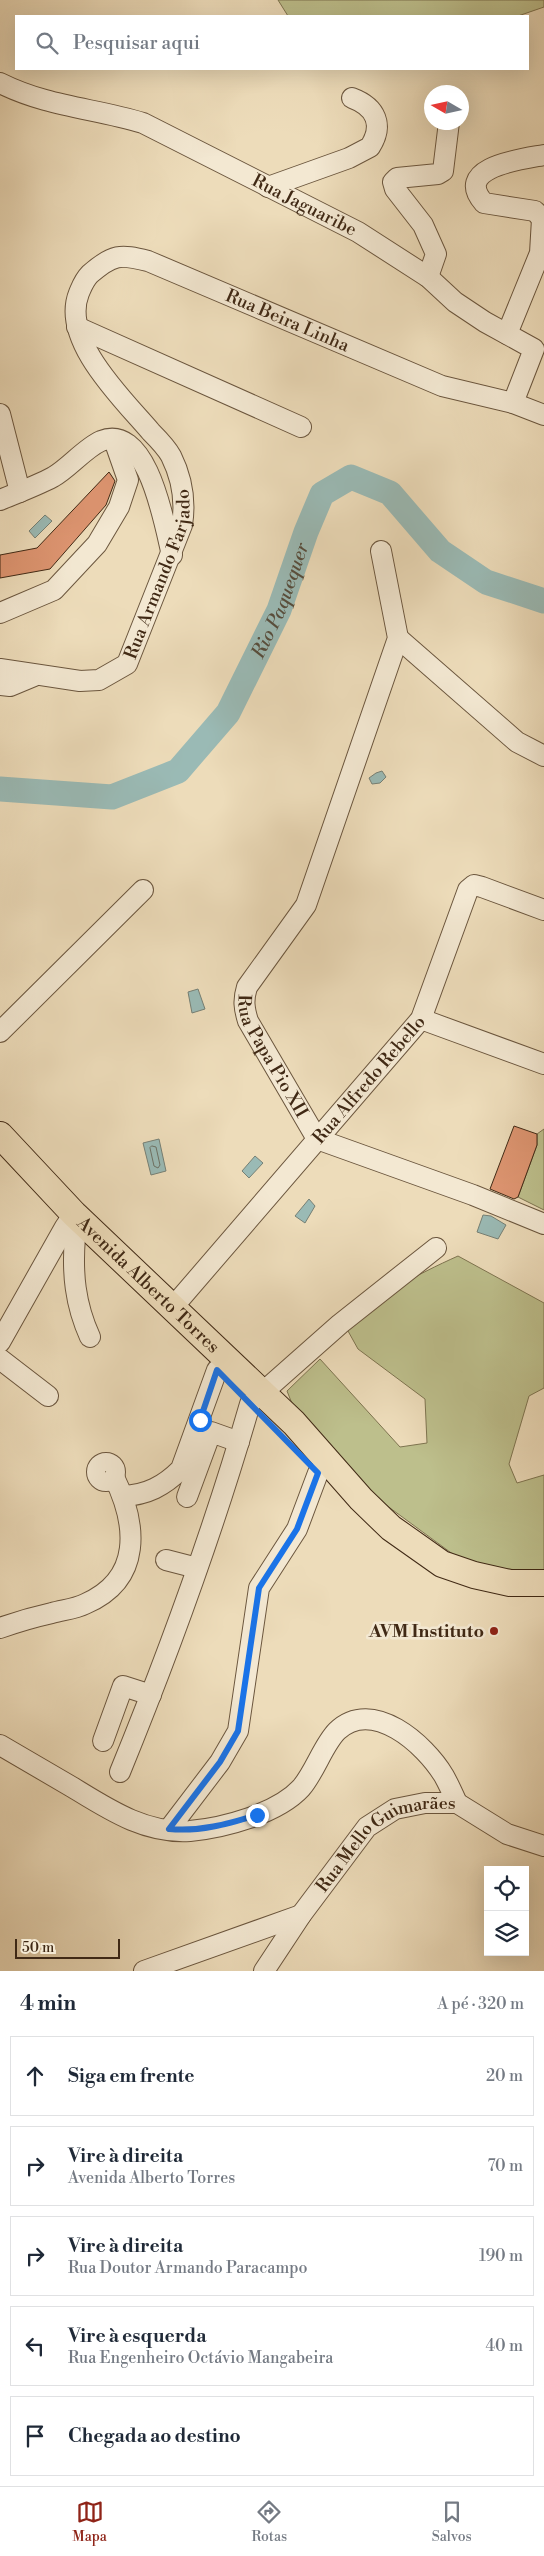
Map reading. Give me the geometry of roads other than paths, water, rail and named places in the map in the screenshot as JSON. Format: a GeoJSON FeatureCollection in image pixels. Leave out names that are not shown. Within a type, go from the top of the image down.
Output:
{"type":"FeatureCollection","features":[{"type":"Feature","properties":{"kind":"main road","name":"Avenida Alberto Torres"},"geometry":{"type":"LineString","coordinates":[[0,1135],[71,1226],[173,1307],[256,1399],[318,1473],[374,1533],[425,1570],[465,1589],[516,1598],[544,1598]]}},
{"type":"Feature","properties":{"kind":"main road","name":"Avenida Alberto Torres"},"geometry":{"type":"LineString","coordinates":[[0,1160],[71,1226],[217,1370],[256,1399],[294,1423],[361,1499],[391,1528],[442,1564],[474,1575],[510,1583],[544,1583]]}},
{"type":"Feature","properties":{"kind":"street","name":"Rua Jaguaribe"},"geometry":{"type":"LineString","coordinates":[[0,84],[24,95],[61,106],[116,115],[143,123],[358,232],[428,277],[455,302],[485,322],[539,351],[513,403]]}},
{"type":"Feature","properties":{"kind":"street"},"geometry":{"type":"LineString","coordinates":[[268,187],[349,158],[370,148],[378,129],[375,119],[365,103],[352,98]]}},
{"type":"Feature","properties":{"kind":"street"},"geometry":{"type":"LineString","coordinates":[[428,277],[436,254],[424,225],[393,182],[397,178],[438,174],[444,171],[447,130]]}},
{"type":"Feature","properties":{"kind":"street"},"geometry":{"type":"LineString","coordinates":[[507,334],[540,253],[542,219],[535,211],[484,203],[478,196],[477,184],[482,173],[491,167],[544,155]]}},
{"type":"Feature","properties":{"kind":"street","name":"Rua Beira Linha"},"geometry":{"type":"LineString","coordinates":[[76,327],[75,307],[85,279],[105,261],[124,255],[168,269],[442,386],[513,403],[544,415]]}},
{"type":"Feature","properties":{"kind":"street"},"geometry":{"type":"LineString","coordinates":[[76,327],[301,427]]}},
{"type":"Feature","properties":{"kind":"street","name":"Rua Armando Farjado"},"geometry":{"type":"LineString","coordinates":[[0,669],[34,676],[80,681],[99,680],[127,664],[172,555],[182,525],[185,508],[182,483],[170,454],[109,383],[83,343],[76,327]]}},
{"type":"Feature","properties":{"kind":"street"},"geometry":{"type":"LineString","coordinates":[[0,414],[4,443],[20,492]]}},
{"type":"Feature","properties":{"kind":"street"},"geometry":{"type":"LineString","coordinates":[[0,500],[53,477],[103,440],[114,440],[136,451],[146,467],[154,485],[172,555]]}},
{"type":"Feature","properties":{"kind":"street"},"geometry":{"type":"LineString","coordinates":[[0,613],[54,590],[97,544],[119,507],[128,480],[114,440]]}},
{"type":"Feature","properties":{"kind":"street"},"geometry":{"type":"LineString","coordinates":[[381,551],[398,638],[517,742],[544,756]]}},
{"type":"Feature","properties":{"kind":"street"},"geometry":{"type":"LineString","coordinates":[[0,625],[22,605]]}},
{"type":"Feature","properties":{"kind":"street","name":"Rua Papa Pio XII"},"geometry":{"type":"LineString","coordinates":[[398,638],[306,906],[247,987],[243,1001],[248,1021],[318,1139],[473,1195],[544,1224]]}},
{"type":"Feature","properties":{"kind":"street"},"geometry":{"type":"LineString","coordinates":[[0,685],[10,686],[34,676]]}},
{"type":"Feature","properties":{"kind":"street","name":"Rua Alfredo Rebello"},"geometry":{"type":"LineString","coordinates":[[173,1307],[421,1018],[468,890],[474,885],[544,910]]}},
{"type":"Feature","properties":{"kind":"street"},"geometry":{"type":"LineString","coordinates":[[0,1032],[143,890]]}},
{"type":"Feature","properties":{"kind":"street"},"geometry":{"type":"LineString","coordinates":[[421,1018],[544,1064]]}},
{"type":"Feature","properties":{"kind":"street"},"geometry":{"type":"LineString","coordinates":[[71,1226],[77,1299],[90,1337]]}},
{"type":"Feature","properties":{"kind":"street"},"geometry":{"type":"LineString","coordinates":[[0,1342],[71,1226]]}},
{"type":"Feature","properties":{"kind":"street"},"geometry":{"type":"LineString","coordinates":[[120,1772],[197,1568],[239,1442],[256,1399],[340,1324],[436,1248]]}},
{"type":"Feature","properties":{"kind":"street"},"geometry":{"type":"LineString","coordinates":[[0,1359],[48,1396]]}},
{"type":"Feature","properties":{"kind":"street"},"geometry":{"type":"LineString","coordinates":[[123,1496],[140,1495],[155,1489],[170,1480],[181,1469],[217,1370]]}},
{"type":"Feature","properties":{"kind":"street"},"geometry":{"type":"LineString","coordinates":[[187,1497],[211,1432],[239,1442]]}},
{"type":"Feature","properties":{"kind":"street"},"geometry":{"type":"LineString","coordinates":[[169,1829],[220,1762],[238,1731],[259,1588],[297,1529],[318,1473]]}},
{"type":"Feature","properties":{"kind":"street"},"geometry":{"type":"LineString","coordinates":[[0,1628],[85,1604],[108,1590],[118,1578],[130,1552],[132,1532],[123,1496],[114,1477]]}},
{"type":"Feature","properties":{"kind":"street"},"geometry":{"type":"LineString","coordinates":[[166,1560],[197,1568]]}},
{"type":"Feature","properties":{"kind":"street"},"geometry":{"type":"LineString","coordinates":[[103,1741],[123,1686],[151,1694]]}},
{"type":"Feature","properties":{"kind":"street"},"geometry":{"type":"LineString","coordinates":[[0,1745],[123,1818],[151,1828],[188,1831],[223,1826],[257,1815],[278,1805],[300,1789],[336,1732],[351,1721],[368,1719],[391,1726],[420,1748],[444,1776],[457,1803]]}},
{"type":"Feature","properties":{"kind":"street","name":"Rua Mello Guimarães"},"geometry":{"type":"LineString","coordinates":[[264,1971],[301,1915],[366,1827],[395,1809],[425,1803],[457,1803],[507,1834],[544,1846]]}},
{"type":"Feature","properties":{"kind":"street"},"geometry":{"type":"LineString","coordinates":[[144,1971],[301,1915]]}},
{"type":"Feature","properties":{"kind":"water"},"geometry":{"type":"Polygon","coordinates":[[[45,515],[52,521],[35,538],[29,531],[45,515]]]}},
{"type":"Feature","properties":{"kind":"water"},"geometry":{"type":"Polygon","coordinates":[[[382,771],[386,777],[380,783],[372,784],[369,778],[382,771]]]}},
{"type":"Feature","properties":{"kind":"water"},"geometry":{"type":"Polygon","coordinates":[[[198,989],[205,1009],[192,1013],[188,992],[198,989]]]}},
{"type":"Feature","properties":{"kind":"water"},"geometry":{"type":"Polygon","coordinates":[[[159,1139],[166,1171],[151,1175],[143,1143],[159,1139]]]}},
{"type":"Feature","properties":{"kind":"water"},"geometry":{"type":"Polygon","coordinates":[[[255,1156],[263,1163],[249,1178],[242,1171],[255,1156]]]}},
{"type":"Feature","properties":{"kind":"water"},"geometry":{"type":"Polygon","coordinates":[[[309,1199],[315,1206],[305,1223],[295,1216],[309,1199]]]}},
{"type":"Feature","properties":{"kind":"water"},"geometry":{"type":"Polygon","coordinates":[[[483,1215],[491,1216],[506,1225],[498,1239],[477,1232],[483,1215]]]}},
{"type":"Feature","properties":{"kind":"waterway","name":"Rio Paquequer"},"geometry":{"type":"LineString","coordinates":[[0,789],[112,797],[178,771],[228,713],[279,610],[306,532],[322,494],[351,477],[390,493],[440,551],[486,582],[544,601]]}},
{"type":"Feature","properties":{"kind":"place","name":"AVM Instituto"},"geometry":{"type":"Point","coordinates":[494,1631]}}]}
